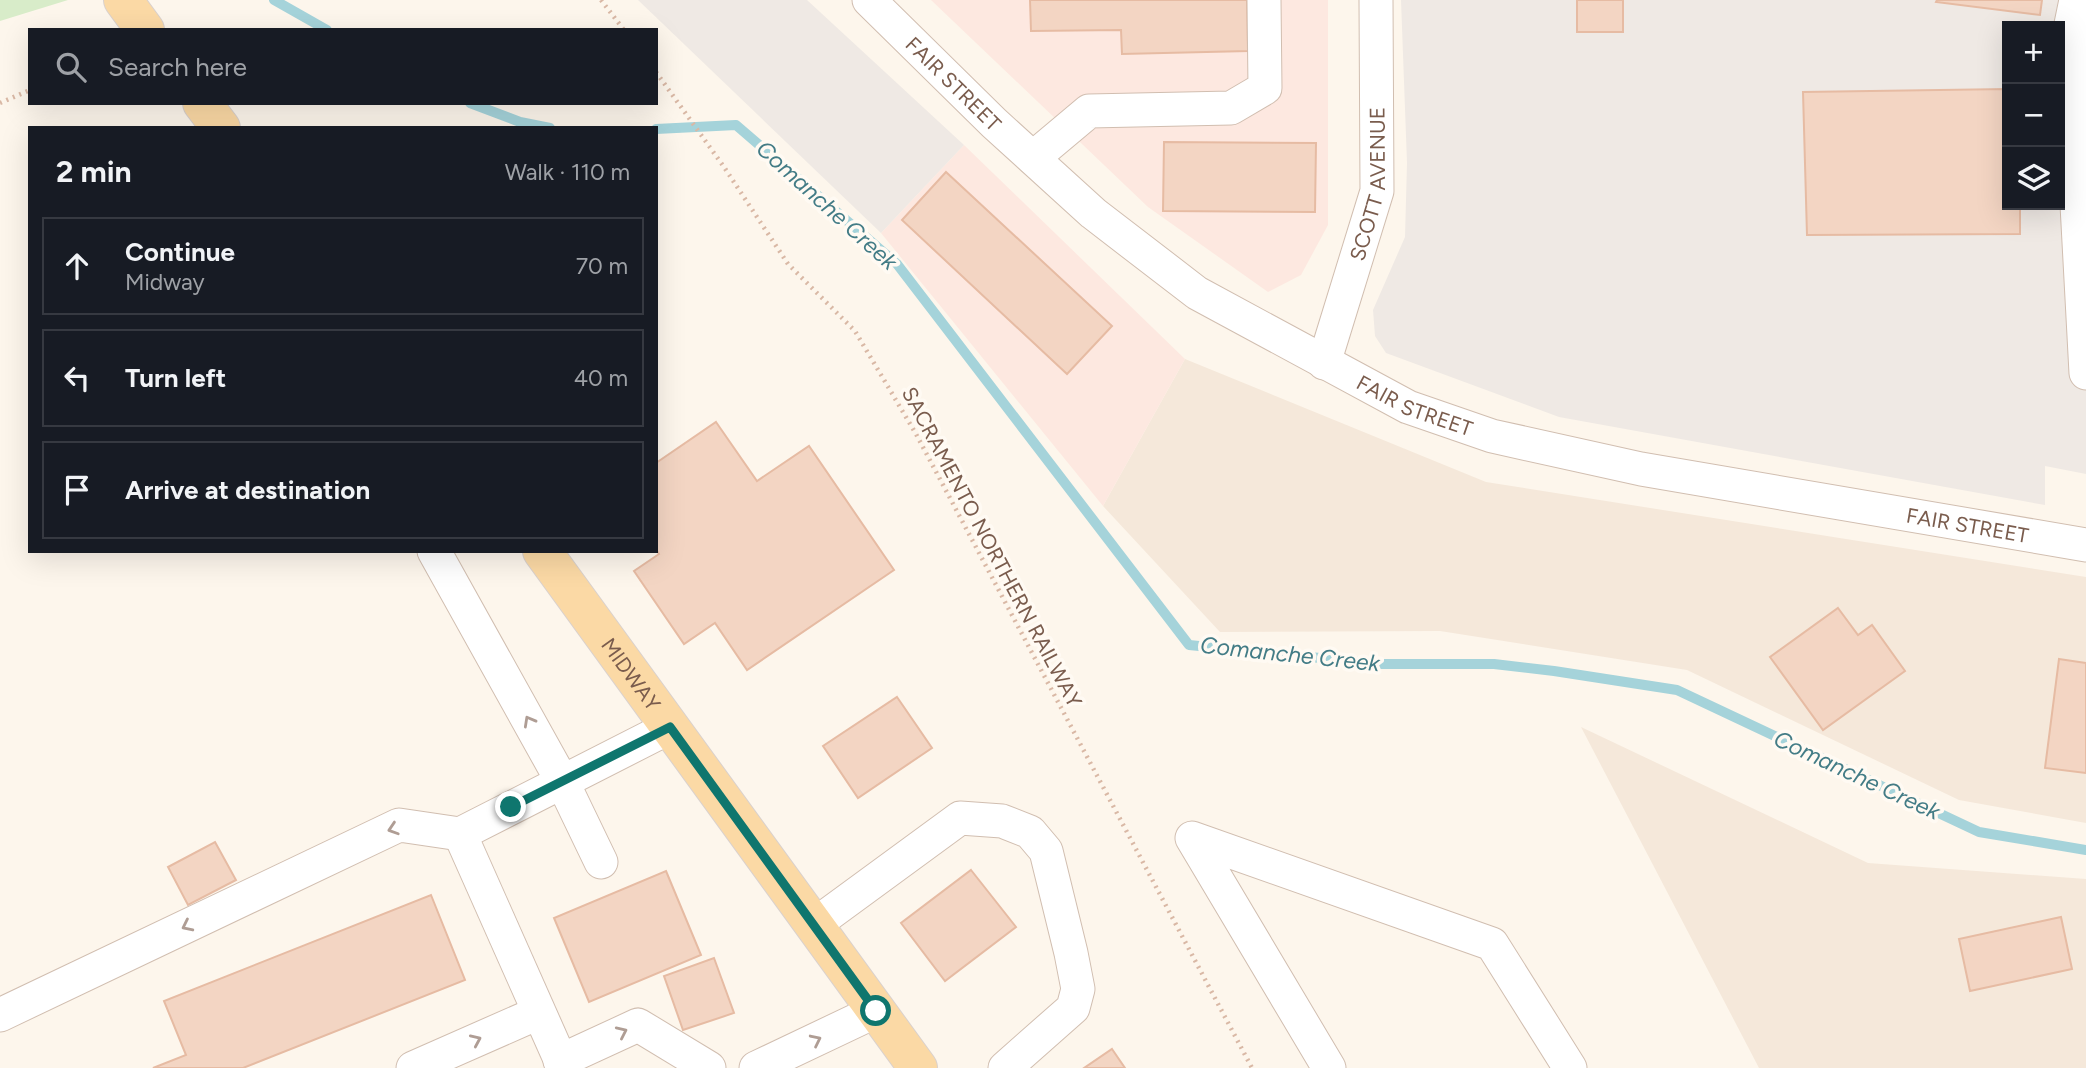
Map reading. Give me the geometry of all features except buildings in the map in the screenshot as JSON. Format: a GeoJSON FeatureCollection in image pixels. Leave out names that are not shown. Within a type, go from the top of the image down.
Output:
{"type":"FeatureCollection","features":[{"type":"Feature","properties":{"kind":"main road"},"geometry":{"type":"LineString","coordinates":[[123,0],[144,28]]}},
{"type":"Feature","properties":{"kind":"main road"},"geometry":{"type":"LineString","coordinates":[[204,105],[219,126]]}},
{"type":"Feature","properties":{"kind":"main road","name":"MIDWAY"},"geometry":{"type":"LineString","coordinates":[[543,553],[918,1068]]}},
{"type":"Feature","properties":{"kind":"street","name":"FAIR STREET"},"geometry":{"type":"LineString","coordinates":[[869,0],[1093,213],[1196,293],[1408,407],[1492,436],[1641,469],[2086,545]]}},
{"type":"Feature","properties":{"kind":"street"},"geometry":{"type":"LineString","coordinates":[[1033,158],[1090,111],[1231,108],[1265,88],[1264,0]]}},
{"type":"Feature","properties":{"kind":"street","name":"SCOTT AVENUE"},"geometry":{"type":"LineString","coordinates":[[1325,363],[1377,191],[1376,0]]}},
{"type":"Feature","properties":{"kind":"street"},"geometry":{"type":"LineString","coordinates":[[2076,0],[2070,29],[2080,130],[2086,373]]}},
{"type":"Feature","properties":{"kind":"street"},"geometry":{"type":"LineString","coordinates":[[435,553],[562,780],[601,862]]}},
{"type":"Feature","properties":{"kind":"street"},"geometry":{"type":"LineString","coordinates":[[0,1015],[399,825],[460,834],[670,727]]}},
{"type":"Feature","properties":{"kind":"street"},"geometry":{"type":"LineString","coordinates":[[814,925],[960,818],[1002,821],[1030,832],[1046,851],[1078,989],[1073,1008],[1004,1068]]}},
{"type":"Feature","properties":{"kind":"street"},"geometry":{"type":"LineString","coordinates":[[460,834],[562,1064],[638,1025],[709,1068]]}},
{"type":"Feature","properties":{"kind":"street"},"geometry":{"type":"LineString","coordinates":[[1329,1068],[1192,838],[1492,944],[1570,1068]]}},
{"type":"Feature","properties":{"kind":"street"},"geometry":{"type":"LineString","coordinates":[[755,1068],[876,1011]]}},
{"type":"Feature","properties":{"kind":"street"},"geometry":{"type":"LineString","coordinates":[[413,1068],[538,1013]]}},
{"type":"Feature","properties":{"kind":"path"},"geometry":{"type":"LineString","coordinates":[[601,0],[622,28]]}},
{"type":"Feature","properties":{"kind":"path","name":"SACRAMENTO NORTHERN RAILWAY"},"geometry":{"type":"LineString","coordinates":[[658,75],[789,264],[855,331],[916,434],[1252,1068]]}},
{"type":"Feature","properties":{"kind":"path"},"geometry":{"type":"LineString","coordinates":[[0,103],[28,91]]}},
{"type":"Feature","properties":{"kind":"shaded area"},"geometry":{"type":"Polygon","coordinates":[[[638,0],[807,0],[964,145],[881,233],[638,0]]]}},
{"type":"Feature","properties":{"kind":"shaded area"},"geometry":{"type":"Polygon","coordinates":[[[931,0],[1328,0],[1328,225],[1301,275],[1268,292],[1148,207],[931,0]]]}},
{"type":"Feature","properties":{"kind":"shaded area"},"geometry":{"type":"Polygon","coordinates":[[[1401,0],[2086,0],[2086,474],[2045,466],[2045,505],[1559,417],[1386,353],[1375,336],[1373,310],[1405,237],[1407,163],[1401,0]]]}},
{"type":"Feature","properties":{"kind":"shaded area"},"geometry":{"type":"Polygon","coordinates":[[[964,145],[1185,359],[1103,506],[881,233],[964,145]]]}},
{"type":"Feature","properties":{"kind":"shaded area"},"geometry":{"type":"Polygon","coordinates":[[[1185,359],[1486,482],[2086,577],[2086,823],[1959,800],[1687,670],[1440,631],[1220,632],[1103,506],[1185,359]]]}},
{"type":"Feature","properties":{"kind":"shaded area"},"geometry":{"type":"Polygon","coordinates":[[[1581,727],[1868,863],[2086,879],[2086,1068],[1759,1068],[1581,727]]]}},
{"type":"Feature","properties":{"kind":"green space"},"geometry":{"type":"Polygon","coordinates":[[[0,0],[68,0],[0,21],[0,0]]]}},
{"type":"Feature","properties":{"kind":"waterway","name":"Comanche Creek"},"geometry":{"type":"LineString","coordinates":[[274,0],[323,28]]}},
{"type":"Feature","properties":{"kind":"waterway","name":"Comanche Creek"},"geometry":{"type":"LineString","coordinates":[[475,105],[520,122],[540,126]]}},
{"type":"Feature","properties":{"kind":"waterway","name":"Comanche Creek"},"geometry":{"type":"LineString","coordinates":[[658,129],[736,125],[897,264],[1189,645],[1381,664],[1494,664],[1677,690],[1979,832],[2086,850]]}},
{"type":"Feature","properties":{"kind":"route"},"geometry":{"type":"LineString","coordinates":[[511,807],[670,727],[876,1011]]}}]}
